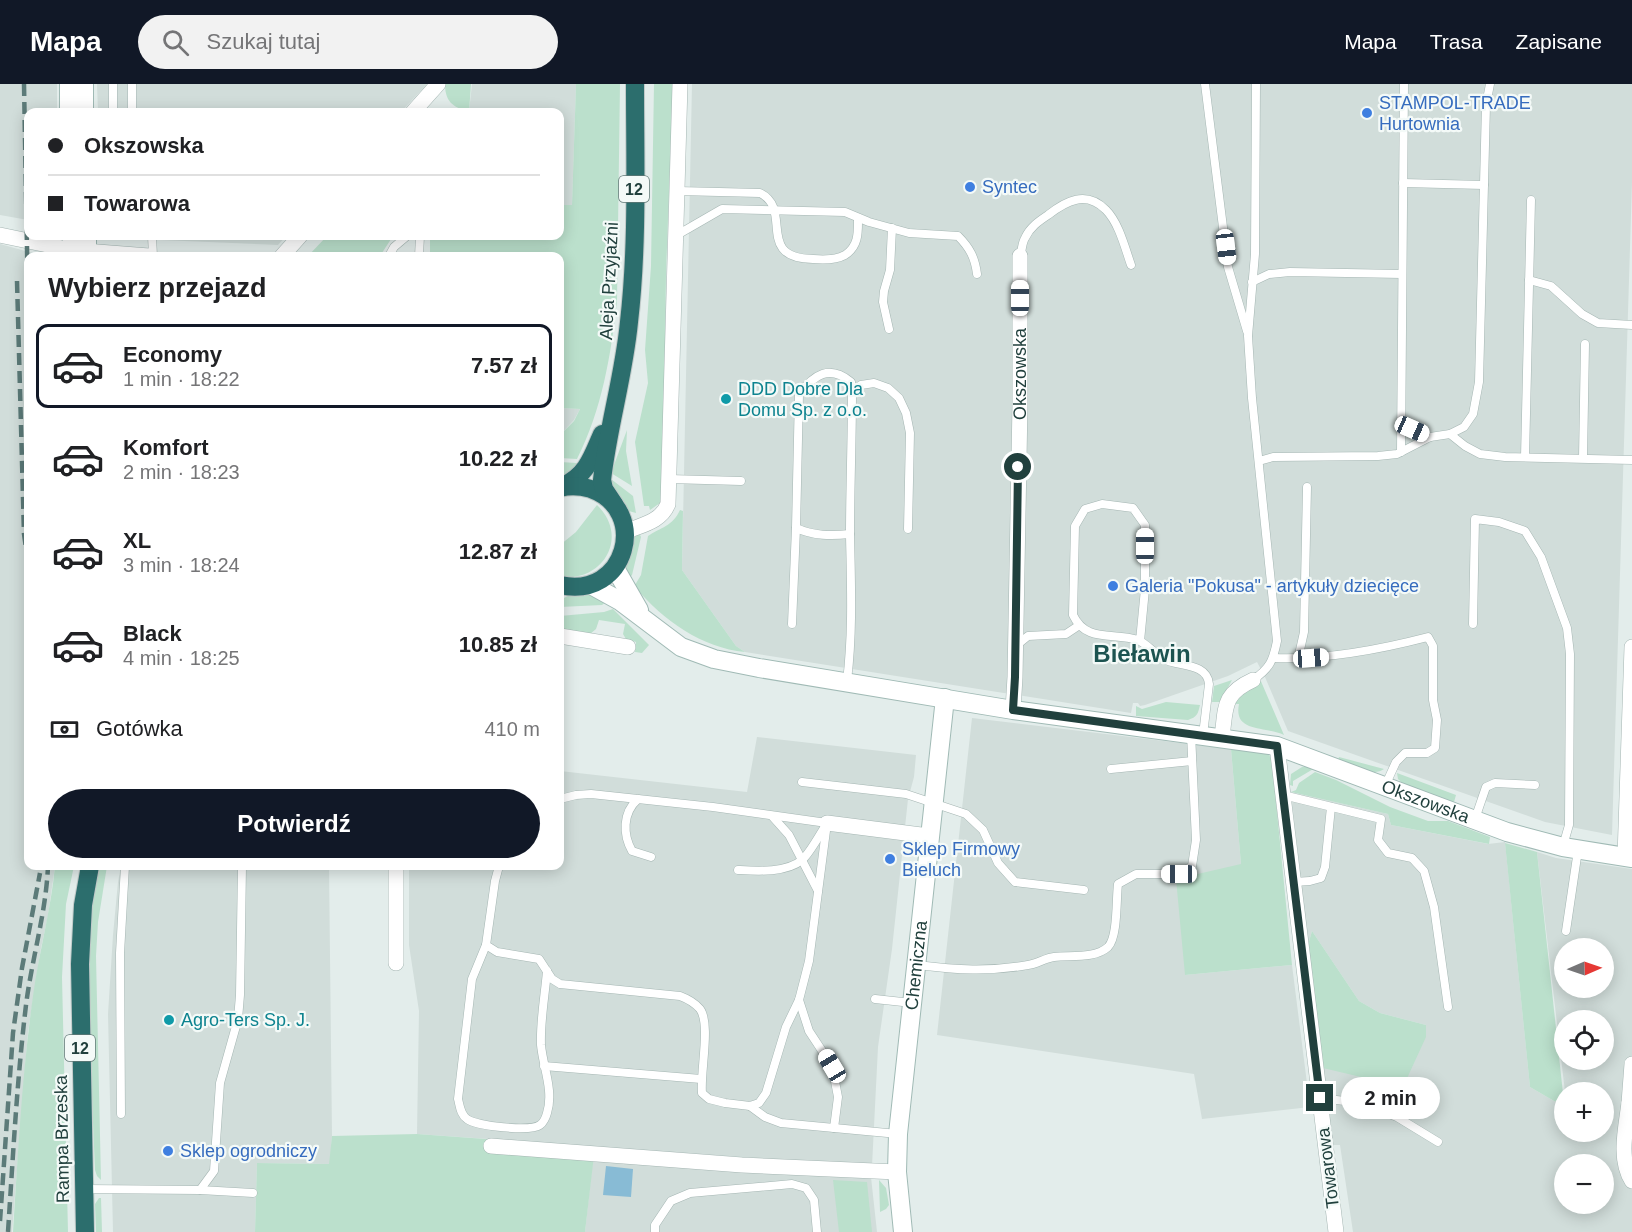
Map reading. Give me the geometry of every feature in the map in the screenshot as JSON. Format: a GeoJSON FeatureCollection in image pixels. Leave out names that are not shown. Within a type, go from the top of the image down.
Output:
{"type":"FeatureCollection","features":[{"type":"Feature","properties":{"kind":"highway","name":"Aleja Przyjaźni"},"geometry":{"type":"LineString","coordinates":[[620,519],[604,489],[602,480],[613,408],[626,352],[632,294],[635,84]]}},
{"type":"Feature","properties":{"kind":"highway","name":"Aleja Przyjaźni"},"geometry":{"type":"LineString","coordinates":[[564,486],[575,481],[582,474],[613,408]]}},
{"type":"Feature","properties":{"kind":"highway","name":"12"},"geometry":{"type":"LineString","coordinates":[[564,487],[582,486],[599,492],[620,519]]}},
{"type":"Feature","properties":{"kind":"highway"},"geometry":{"type":"LineString","coordinates":[[564,586],[572,588],[591,585],[604,578],[615,568],[623,551],[620,519]]}},
{"type":"Feature","properties":{"kind":"highway","name":"Rampa Brzeska"},"geometry":{"type":"LineString","coordinates":[[85,1232],[80,964],[83,905],[89,870]]}},
{"type":"Feature","properties":{"kind":"main road"},"geometry":{"type":"LineString","coordinates":[[69,84],[69,108]]}},
{"type":"Feature","properties":{"kind":"main road"},"geometry":{"type":"LineString","coordinates":[[84,84],[84,108]]}},
{"type":"Feature","properties":{"kind":"main road","name":"Okszowska"},"geometry":{"type":"LineString","coordinates":[[615,568],[645,620]]}},
{"type":"Feature","properties":{"kind":"main road","name":"Okszowska"},"geometry":{"type":"LineString","coordinates":[[591,585],[607,592],[681,647],[731,663],[1013,710],[1277,746],[1507,832],[1570,849],[1628,858]]}},
{"type":"Feature","properties":{"kind":"main road","name":"Chemiczna"},"geometry":{"type":"LineString","coordinates":[[903,1232],[897,1173],[898,1134],[945,698]]}},
{"type":"Feature","properties":{"kind":"street"},"geometry":{"type":"LineString","coordinates":[[417,108],[438,84]]}},
{"type":"Feature","properties":{"kind":"street"},"geometry":{"type":"LineString","coordinates":[[620,519],[646,524],[665,512],[668,504],[680,84]]}},
{"type":"Feature","properties":{"kind":"street"},"geometry":{"type":"LineString","coordinates":[[0,235],[24,239]]}},
{"type":"Feature","properties":{"kind":"street"},"geometry":{"type":"LineString","coordinates":[[30,240],[115,252]]}},
{"type":"Feature","properties":{"kind":"street"},"geometry":{"type":"LineString","coordinates":[[286,252],[296,240]]}},
{"type":"Feature","properties":{"kind":"street","name":"Okszowska"},"geometry":{"type":"LineString","coordinates":[[1013,710],[1020,404],[1020,256]]}},
{"type":"Feature","properties":{"kind":"street"},"geometry":{"type":"LineString","coordinates":[[564,637],[628,647]]}},
{"type":"Feature","properties":{"kind":"street"},"geometry":{"type":"LineString","coordinates":[[1628,858],[1632,647]]}},
{"type":"Feature","properties":{"kind":"street"},"geometry":{"type":"LineString","coordinates":[[1222,737],[1227,700],[1236,688],[1252,680]]}},
{"type":"Feature","properties":{"kind":"street","name":"Towarowa"},"geometry":{"type":"LineString","coordinates":[[1277,746],[1336,1232]]}},
{"type":"Feature","properties":{"kind":"street"},"geometry":{"type":"LineString","coordinates":[[827,823],[929,836]]}},
{"type":"Feature","properties":{"kind":"street"},"geometry":{"type":"LineString","coordinates":[[396,870],[396,963]]}},
{"type":"Feature","properties":{"kind":"street"},"geometry":{"type":"LineString","coordinates":[[1632,1064],[1630,1104],[1623,1149],[1628,1175],[1632,1181]]}},
{"type":"Feature","properties":{"kind":"street"},"geometry":{"type":"LineString","coordinates":[[491,1146],[742,1165],[897,1173]]}},
{"type":"Feature","properties":{"kind":"lane"},"geometry":{"type":"LineString","coordinates":[[113,84],[113,108]]}},
{"type":"Feature","properties":{"kind":"lane"},"geometry":{"type":"LineString","coordinates":[[132,84],[132,108]]}},
{"type":"Feature","properties":{"kind":"lane"},"geometry":{"type":"LineString","coordinates":[[1205,84],[1228,267],[1248,336]]}},
{"type":"Feature","properties":{"kind":"lane"},"geometry":{"type":"LineString","coordinates":[[1252,680],[1265,671],[1274,658],[1277,641],[1248,336],[1255,254],[1256,84]]}},
{"type":"Feature","properties":{"kind":"lane"},"geometry":{"type":"LineString","coordinates":[[1401,452],[1404,84]]}},
{"type":"Feature","properties":{"kind":"lane"},"geometry":{"type":"LineString","coordinates":[[1259,461],[1273,457],[1378,456],[1401,452],[1430,438],[1450,434],[1464,427],[1473,414],[1479,382],[1486,105],[1490,84]]}},
{"type":"Feature","properties":{"kind":"lane"},"geometry":{"type":"LineString","coordinates":[[1403,183],[1484,185]]}},
{"type":"Feature","properties":{"kind":"lane"},"geometry":{"type":"LineString","coordinates":[[678,191],[760,193],[770,198],[776,210],[778,243],[785,251],[800,259],[828,260],[843,256],[854,248],[858,235],[858,218]]}},
{"type":"Feature","properties":{"kind":"lane"},"geometry":{"type":"LineString","coordinates":[[1020,256],[1024,238],[1034,225],[1065,202],[1078,199],[1091,201],[1106,210],[1115,225],[1131,265]]}},
{"type":"Feature","properties":{"kind":"lane"},"geometry":{"type":"LineString","coordinates":[[1525,457],[1531,200]]}},
{"type":"Feature","properties":{"kind":"lane"},"geometry":{"type":"LineString","coordinates":[[677,236],[722,209],[845,212],[858,218],[909,232],[958,236],[969,246],[977,274]]}},
{"type":"Feature","properties":{"kind":"lane"},"geometry":{"type":"LineString","coordinates":[[889,329],[883,302],[890,270],[892,228]]}},
{"type":"Feature","properties":{"kind":"lane"},"geometry":{"type":"LineString","coordinates":[[391,252],[402,240]]}},
{"type":"Feature","properties":{"kind":"lane"},"geometry":{"type":"LineString","coordinates":[[1252,282],[1269,274],[1290,272],[1402,274]]}},
{"type":"Feature","properties":{"kind":"lane"},"geometry":{"type":"LineString","coordinates":[[1529,280],[1551,286],[1582,314],[1598,323],[1632,325]]}},
{"type":"Feature","properties":{"kind":"lane"},"geometry":{"type":"LineString","coordinates":[[1583,458],[1586,344]]}},
{"type":"Feature","properties":{"kind":"lane"},"geometry":{"type":"LineString","coordinates":[[792,624],[799,393],[811,378],[829,373],[843,375],[851,382],[852,392],[850,534],[852,602],[847,683]]}},
{"type":"Feature","properties":{"kind":"lane"},"geometry":{"type":"LineString","coordinates":[[852,392],[861,385],[874,383],[888,388],[899,398],[906,413],[910,433],[908,529]]}},
{"type":"Feature","properties":{"kind":"lane"},"geometry":{"type":"LineString","coordinates":[[1401,421],[1430,438]]}},
{"type":"Feature","properties":{"kind":"lane"},"geometry":{"type":"LineString","coordinates":[[1450,434],[1480,454],[1632,460]]}},
{"type":"Feature","properties":{"kind":"lane"},"geometry":{"type":"LineString","coordinates":[[669,479],[741,481]]}},
{"type":"Feature","properties":{"kind":"lane"},"geometry":{"type":"LineString","coordinates":[[1298,659],[1304,632],[1307,487]]}},
{"type":"Feature","properties":{"kind":"lane"},"geometry":{"type":"LineString","coordinates":[[916,964],[957,970],[991,970],[1031,964],[1050,957],[1092,954],[1108,946],[1115,932],[1118,884],[1136,874],[1179,874],[1192,866],[1196,840],[1192,760],[1209,679],[1193,667],[1167,661],[1140,641],[1090,634],[1078,626],[1073,615],[1076,526],[1085,509],[1102,504],[1133,508],[1145,525],[1145,590],[1140,641]]}},
{"type":"Feature","properties":{"kind":"lane"},"geometry":{"type":"LineString","coordinates":[[1473,624],[1475,519],[1498,522],[1525,531],[1541,557],[1567,628],[1570,654],[1570,849],[1566,931]]}},
{"type":"Feature","properties":{"kind":"lane"},"geometry":{"type":"LineString","coordinates":[[796,528],[810,534],[834,536],[850,534]]}},
{"type":"Feature","properties":{"kind":"lane"},"geometry":{"type":"LineString","coordinates":[[1016,646],[1028,636],[1066,634],[1078,626]]}},
{"type":"Feature","properties":{"kind":"lane"},"geometry":{"type":"LineString","coordinates":[[1274,658],[1298,659],[1367,651],[1428,637],[1433,646],[1433,700],[1437,720],[1435,748],[1427,753],[1405,753],[1396,762],[1385,786]]}},
{"type":"Feature","properties":{"kind":"lane"},"geometry":{"type":"LineString","coordinates":[[1111,770],[1192,760]]}},
{"type":"Feature","properties":{"kind":"lane"},"geometry":{"type":"LineString","coordinates":[[802,782],[906,794],[966,814],[983,830],[998,863],[1015,882],[1084,890]]}},
{"type":"Feature","properties":{"kind":"lane"},"geometry":{"type":"LineString","coordinates":[[1475,820],[1486,787],[1495,783],[1535,785]]}},
{"type":"Feature","properties":{"kind":"lane"},"geometry":{"type":"LineString","coordinates":[[564,798],[591,794],[827,823]]}},
{"type":"Feature","properties":{"kind":"lane"},"geometry":{"type":"LineString","coordinates":[[1283,795],[1381,819],[1378,840],[1388,853],[1412,858],[1424,871],[1434,908],[1448,1007]]}},
{"type":"Feature","properties":{"kind":"lane"},"geometry":{"type":"LineString","coordinates":[[638,799],[630,805],[627,812],[627,841],[633,851],[651,857]]}},
{"type":"Feature","properties":{"kind":"lane"},"geometry":{"type":"LineString","coordinates":[[1294,882],[1310,882],[1321,878],[1325,867],[1331,807]]}},
{"type":"Feature","properties":{"kind":"lane"},"geometry":{"type":"LineString","coordinates":[[772,816],[789,835],[819,892]]}},
{"type":"Feature","properties":{"kind":"lane"},"geometry":{"type":"LineString","coordinates":[[738,870],[764,872],[802,860],[827,823]]}},
{"type":"Feature","properties":{"kind":"lane"},"geometry":{"type":"LineString","coordinates":[[750,1106],[759,1102],[766,1093],[786,1027],[799,1000],[810,962],[827,823]]}},
{"type":"Feature","properties":{"kind":"lane"},"geometry":{"type":"LineString","coordinates":[[121,1114],[120,953],[125,870]]}},
{"type":"Feature","properties":{"kind":"lane"},"geometry":{"type":"LineString","coordinates":[[200,1190],[214,1171],[219,1083],[238,1019],[242,870]]}},
{"type":"Feature","properties":{"kind":"lane"},"geometry":{"type":"LineString","coordinates":[[498,870],[486,945],[472,979],[458,1099],[461,1112],[468,1120],[486,1125],[529,1129],[540,1125],[546,1116],[549,1105],[548,1086],[541,1043],[547,971]]}},
{"type":"Feature","properties":{"kind":"lane"},"geometry":{"type":"LineString","coordinates":[[486,945],[497,952],[539,959],[552,980],[560,984],[680,996],[692,1001],[701,1010],[705,1023],[701,1079],[702,1093],[709,1099],[750,1106],[765,1117],[781,1123],[898,1134]]}},
{"type":"Feature","properties":{"kind":"lane"},"geometry":{"type":"LineString","coordinates":[[875,999],[912,1003]]}},
{"type":"Feature","properties":{"kind":"lane"},"geometry":{"type":"LineString","coordinates":[[799,1000],[809,1031],[832,1066],[838,1097],[834,1128]]}},
{"type":"Feature","properties":{"kind":"lane"},"geometry":{"type":"LineString","coordinates":[[544,1066],[701,1079]]}},
{"type":"Feature","properties":{"kind":"lane"},"geometry":{"type":"LineString","coordinates":[[1320,1098],[1370,1106],[1397,1117],[1438,1142]]}},
{"type":"Feature","properties":{"kind":"lane"},"geometry":{"type":"LineString","coordinates":[[655,1232],[654,1225],[671,1202],[690,1193],[792,1184],[806,1188],[814,1200],[817,1232]]}},
{"type":"Feature","properties":{"kind":"lane"},"geometry":{"type":"LineString","coordinates":[[84,1189],[253,1193]]}},
{"type":"Feature","properties":{"kind":"shaded area"},"geometry":{"type":"Polygon","coordinates":[[[0,84],[57,84],[57,108],[24,108],[24,219],[0,215],[0,84]]]}},
{"type":"Feature","properties":{"kind":"shaded area"},"geometry":{"type":"Polygon","coordinates":[[[97,84],[427,84],[405,108],[98,108],[97,84]]]}},
{"type":"Feature","properties":{"kind":"shaded area"},"geometry":{"type":"Polygon","coordinates":[[[472,84],[576,84],[572,205],[564,205],[564,108],[469,108],[472,84]]]}},
{"type":"Feature","properties":{"kind":"shaded area"},"geometry":{"type":"Polygon","coordinates":[[[692,84],[1632,84],[1632,182],[1612,835],[1545,822],[1288,731],[1257,662],[1228,676],[1145,705],[1140,706],[1138,703],[1133,703],[1131,713],[745,652],[736,646],[682,570],[692,84]]]}},
{"type":"Feature","properties":{"kind":"shaded area"},"geometry":{"type":"Polygon","coordinates":[[[160,240],[282,240],[278,245],[160,240]]]}},
{"type":"Feature","properties":{"kind":"shaded area"},"geometry":{"type":"Polygon","coordinates":[[[0,244],[29,252],[24,252],[24,870],[54,870],[28,1032],[12,1232],[0,1232],[0,244]]]}},
{"type":"Feature","properties":{"kind":"shaded area"},"geometry":{"type":"Polygon","coordinates":[[[564,408],[580,409],[564,431],[564,408]]]}},
{"type":"Feature","properties":{"kind":"shaded area"},"geometry":{"type":"Polygon","coordinates":[[[972,718],[1231,749],[1241,864],[1185,975],[1292,965],[1310,1107],[1202,1119],[1194,1074],[937,1035],[972,718]]]}},
{"type":"Feature","properties":{"kind":"shaded area"},"geometry":{"type":"Polygon","coordinates":[[[757,737],[916,755],[914,777],[908,799],[892,949],[878,1047],[872,1166],[417,1134],[419,1011],[409,945],[409,870],[564,870],[564,771],[747,792],[757,737]]]}},
{"type":"Feature","properties":{"kind":"shaded area"},"geometry":{"type":"Polygon","coordinates":[[[1291,792],[1388,814],[1391,825],[1488,844],[1505,842],[1530,1087],[1554,1101],[1554,1142],[1614,1142],[1614,1082],[1564,1082],[1562,1070],[1614,1070],[1614,1010],[1555,1010],[1554,998],[1614,998],[1614,938],[1554,938],[1554,998],[1537,852],[1556,858],[1632,869],[1632,1232],[1353,1232],[1340,1145],[1333,1145],[1323,1068],[1426,1025],[1380,1013],[1359,1001],[1312,931],[1308,945],[1291,792]]]}},
{"type":"Feature","properties":{"kind":"shaded area"},"geometry":{"type":"Polygon","coordinates":[[[120,870],[329,870],[332,1136],[330,1164],[257,1163],[255,1232],[113,1232],[108,1014],[120,870]]]}},
{"type":"Feature","properties":{"kind":"shaded area"},"geometry":{"type":"Polygon","coordinates":[[[593,1158],[871,1177],[877,1232],[585,1232],[593,1158]]]}},
{"type":"Feature","properties":{"kind":"green space"},"geometry":{"type":"Polygon","coordinates":[[[445,84],[471,84],[469,108],[458,108],[446,95],[445,84]]]}},
{"type":"Feature","properties":{"kind":"green space"},"geometry":{"type":"Polygon","coordinates":[[[576,84],[620,84],[617,301],[612,342],[599,402],[577,459],[564,458],[564,431],[574,421],[580,409],[564,408],[564,252],[430,252],[430,240],[564,240],[564,205],[572,205],[576,84]]]}},
{"type":"Feature","properties":{"kind":"green space"},"geometry":{"type":"Polygon","coordinates":[[[654,84],[673,84],[666,274],[663,489],[660,503],[650,510],[649,506],[644,506],[635,442],[648,383],[645,350],[651,266],[654,84]]]}},
{"type":"Feature","properties":{"kind":"green space"},"geometry":{"type":"Polygon","coordinates":[[[323,240],[390,240],[383,252],[312,252],[323,240]]]}},
{"type":"Feature","properties":{"kind":"green space"},"geometry":{"type":"Polygon","coordinates":[[[627,430],[626,451],[632,486],[611,473],[627,430]]]}},
{"type":"Feature","properties":{"kind":"green space"},"geometry":{"type":"Polygon","coordinates":[[[564,462],[582,465],[564,476],[564,462]]]}},
{"type":"Feature","properties":{"kind":"green space"},"geometry":{"type":"Polygon","coordinates":[[[607,476],[633,496],[636,513],[625,510],[607,476]]]}},
{"type":"Feature","properties":{"kind":"green space"},"geometry":{"type":"Polygon","coordinates":[[[597,505],[607,517],[611,530],[611,543],[607,555],[599,565],[575,577],[564,577],[564,542],[576,532],[597,505]]]}},
{"type":"Feature","properties":{"kind":"green space"},"geometry":{"type":"Polygon","coordinates":[[[680,510],[683,511],[682,570],[736,646],[745,652],[714,645],[684,630],[658,611],[636,588],[635,585],[641,575],[648,536],[670,523],[680,510]]]}},
{"type":"Feature","properties":{"kind":"green space"},"geometry":{"type":"Polygon","coordinates":[[[639,533],[641,537],[632,575],[626,581],[624,568],[626,555],[630,542],[639,533]]]}},
{"type":"Feature","properties":{"kind":"green space"},"geometry":{"type":"Polygon","coordinates":[[[590,593],[608,600],[602,605],[564,607],[564,598],[570,595],[590,593]]]}},
{"type":"Feature","properties":{"kind":"green space"},"geometry":{"type":"Polygon","coordinates":[[[613,609],[649,645],[642,653],[635,652],[636,642],[626,639],[623,634],[625,624],[599,620],[596,629],[590,634],[564,631],[564,616],[613,609]]]}},
{"type":"Feature","properties":{"kind":"green space"},"geometry":{"type":"Polygon","coordinates":[[[1260,679],[1284,735],[1252,727],[1241,720],[1238,713],[1239,704],[1235,704],[1238,695],[1260,679]]]}},
{"type":"Feature","properties":{"kind":"green space"},"geometry":{"type":"Polygon","coordinates":[[[1232,680],[1220,702],[1212,702],[1214,686],[1232,680]]]}},
{"type":"Feature","properties":{"kind":"green space"},"geometry":{"type":"Polygon","coordinates":[[[1166,702],[1200,705],[1199,711],[1197,715],[1188,720],[1136,716],[1136,706],[1142,709],[1166,702]]]}},
{"type":"Feature","properties":{"kind":"green space"},"geometry":{"type":"Polygon","coordinates":[[[1231,749],[1267,750],[1272,761],[1292,965],[1185,975],[1176,879],[1241,864],[1231,749]]]}},
{"type":"Feature","properties":{"kind":"green space"},"geometry":{"type":"Polygon","coordinates":[[[1339,757],[1384,769],[1368,771],[1338,760],[1339,757]]]}},
{"type":"Feature","properties":{"kind":"green space"},"geometry":{"type":"Polygon","coordinates":[[[1302,767],[1315,768],[1293,781],[1293,786],[1290,785],[1291,774],[1302,767]]]}},
{"type":"Feature","properties":{"kind":"green space"},"geometry":{"type":"Polygon","coordinates":[[[1315,772],[1390,807],[1428,821],[1448,821],[1490,837],[1489,844],[1391,825],[1388,814],[1291,792],[1315,772]]]}},
{"type":"Feature","properties":{"kind":"green space"},"geometry":{"type":"Polygon","coordinates":[[[1397,773],[1456,795],[1454,802],[1402,783],[1397,773]]]}},
{"type":"Feature","properties":{"kind":"green space"},"geometry":{"type":"Polygon","coordinates":[[[1505,843],[1537,852],[1554,1010],[1554,1070],[1560,1070],[1562,1082],[1554,1082],[1554,1101],[1530,1087],[1505,843]]]}},
{"type":"Feature","properties":{"kind":"green space"},"geometry":{"type":"Polygon","coordinates":[[[55,870],[73,870],[66,904],[62,977],[68,1232],[13,1232],[29,1025],[55,870]]]}},
{"type":"Feature","properties":{"kind":"green space"},"geometry":{"type":"Polygon","coordinates":[[[96,870],[106,870],[98,922],[96,956],[101,1180],[95,1170],[86,957],[96,870]]]}},
{"type":"Feature","properties":{"kind":"green space"},"geometry":{"type":"Polygon","coordinates":[[[1312,931],[1359,1001],[1380,1013],[1426,1025],[1426,1037],[1403,1087],[1323,1068],[1308,945],[1312,931]]]}},
{"type":"Feature","properties":{"kind":"green space"},"geometry":{"type":"Polygon","coordinates":[[[417,1134],[595,1147],[585,1232],[255,1232],[257,1163],[329,1164],[332,1136],[417,1134]]]}},
{"type":"Feature","properties":{"kind":"green space"},"geometry":{"type":"Polygon","coordinates":[[[833,1180],[867,1182],[872,1232],[839,1232],[833,1180]]]}},
{"type":"Feature","properties":{"kind":"green space"},"geometry":{"type":"Polygon","coordinates":[[[879,1180],[886,1188],[889,1205],[880,1212],[879,1180]]]}},
{"type":"Feature","properties":{"kind":"green space"},"geometry":{"type":"Polygon","coordinates":[[[101,1198],[102,1232],[96,1232],[95,1204],[101,1198]]]}},
{"type":"Feature","properties":{"kind":"water"},"geometry":{"type":"Polygon","coordinates":[[[606,1166],[633,1169],[631,1197],[603,1195],[606,1166]]]}},
{"type":"Feature","properties":{"kind":"railway"},"geometry":{"type":"LineString","coordinates":[[24,84],[24,108]]}},
{"type":"Feature","properties":{"kind":"railway"},"geometry":{"type":"LineString","coordinates":[[27,240],[27,252]]}},
{"type":"Feature","properties":{"kind":"railway"},"geometry":{"type":"LineString","coordinates":[[17,281],[24,534]]}},
{"type":"Feature","properties":{"kind":"railway"},"geometry":{"type":"LineString","coordinates":[[8,1232],[23,1033],[45,901],[48,870]]}},
{"type":"Feature","properties":{"kind":"railway"},"geometry":{"type":"LineString","coordinates":[[0,1221],[13,1033],[22,968],[40,873]]}},
{"type":"Feature","properties":{"kind":"place","name":"STAMPOL-TRADE Hurtownia"},"geometry":{"type":"Point","coordinates":[1367,113]}},
{"type":"Feature","properties":{"kind":"place","name":"Syntec"},"geometry":{"type":"Point","coordinates":[970,187]}},
{"type":"Feature","properties":{"kind":"place","name":"DDD Dobre Dla Domu Sp. z o.o."},"geometry":{"type":"Point","coordinates":[726,399]}},
{"type":"Feature","properties":{"kind":"place","name":"Galeria \"Pokusa\" - artykuły dziecięce"},"geometry":{"type":"Point","coordinates":[1113,586]}},
{"type":"Feature","properties":{"kind":"place","name":"Sklep Firmowy Bieluch"},"geometry":{"type":"Point","coordinates":[890,859]}},
{"type":"Feature","properties":{"kind":"place","name":"Agro-Ters Sp. J."},"geometry":{"type":"Point","coordinates":[169,1020]}},
{"type":"Feature","properties":{"kind":"place","name":"Sklep ogrodniczy"},"geometry":{"type":"Point","coordinates":[168,1151]}},
{"type":"Feature","properties":{"kind":"district","name":"Bieławin"},"geometry":{"type":"Point","coordinates":[1142,653]}},
{"type":"Feature","properties":{"kind":"route"},"geometry":{"type":"LineString","coordinates":[[1018,467],[1013,710],[1277,746],[1320,1098]]}}]}
